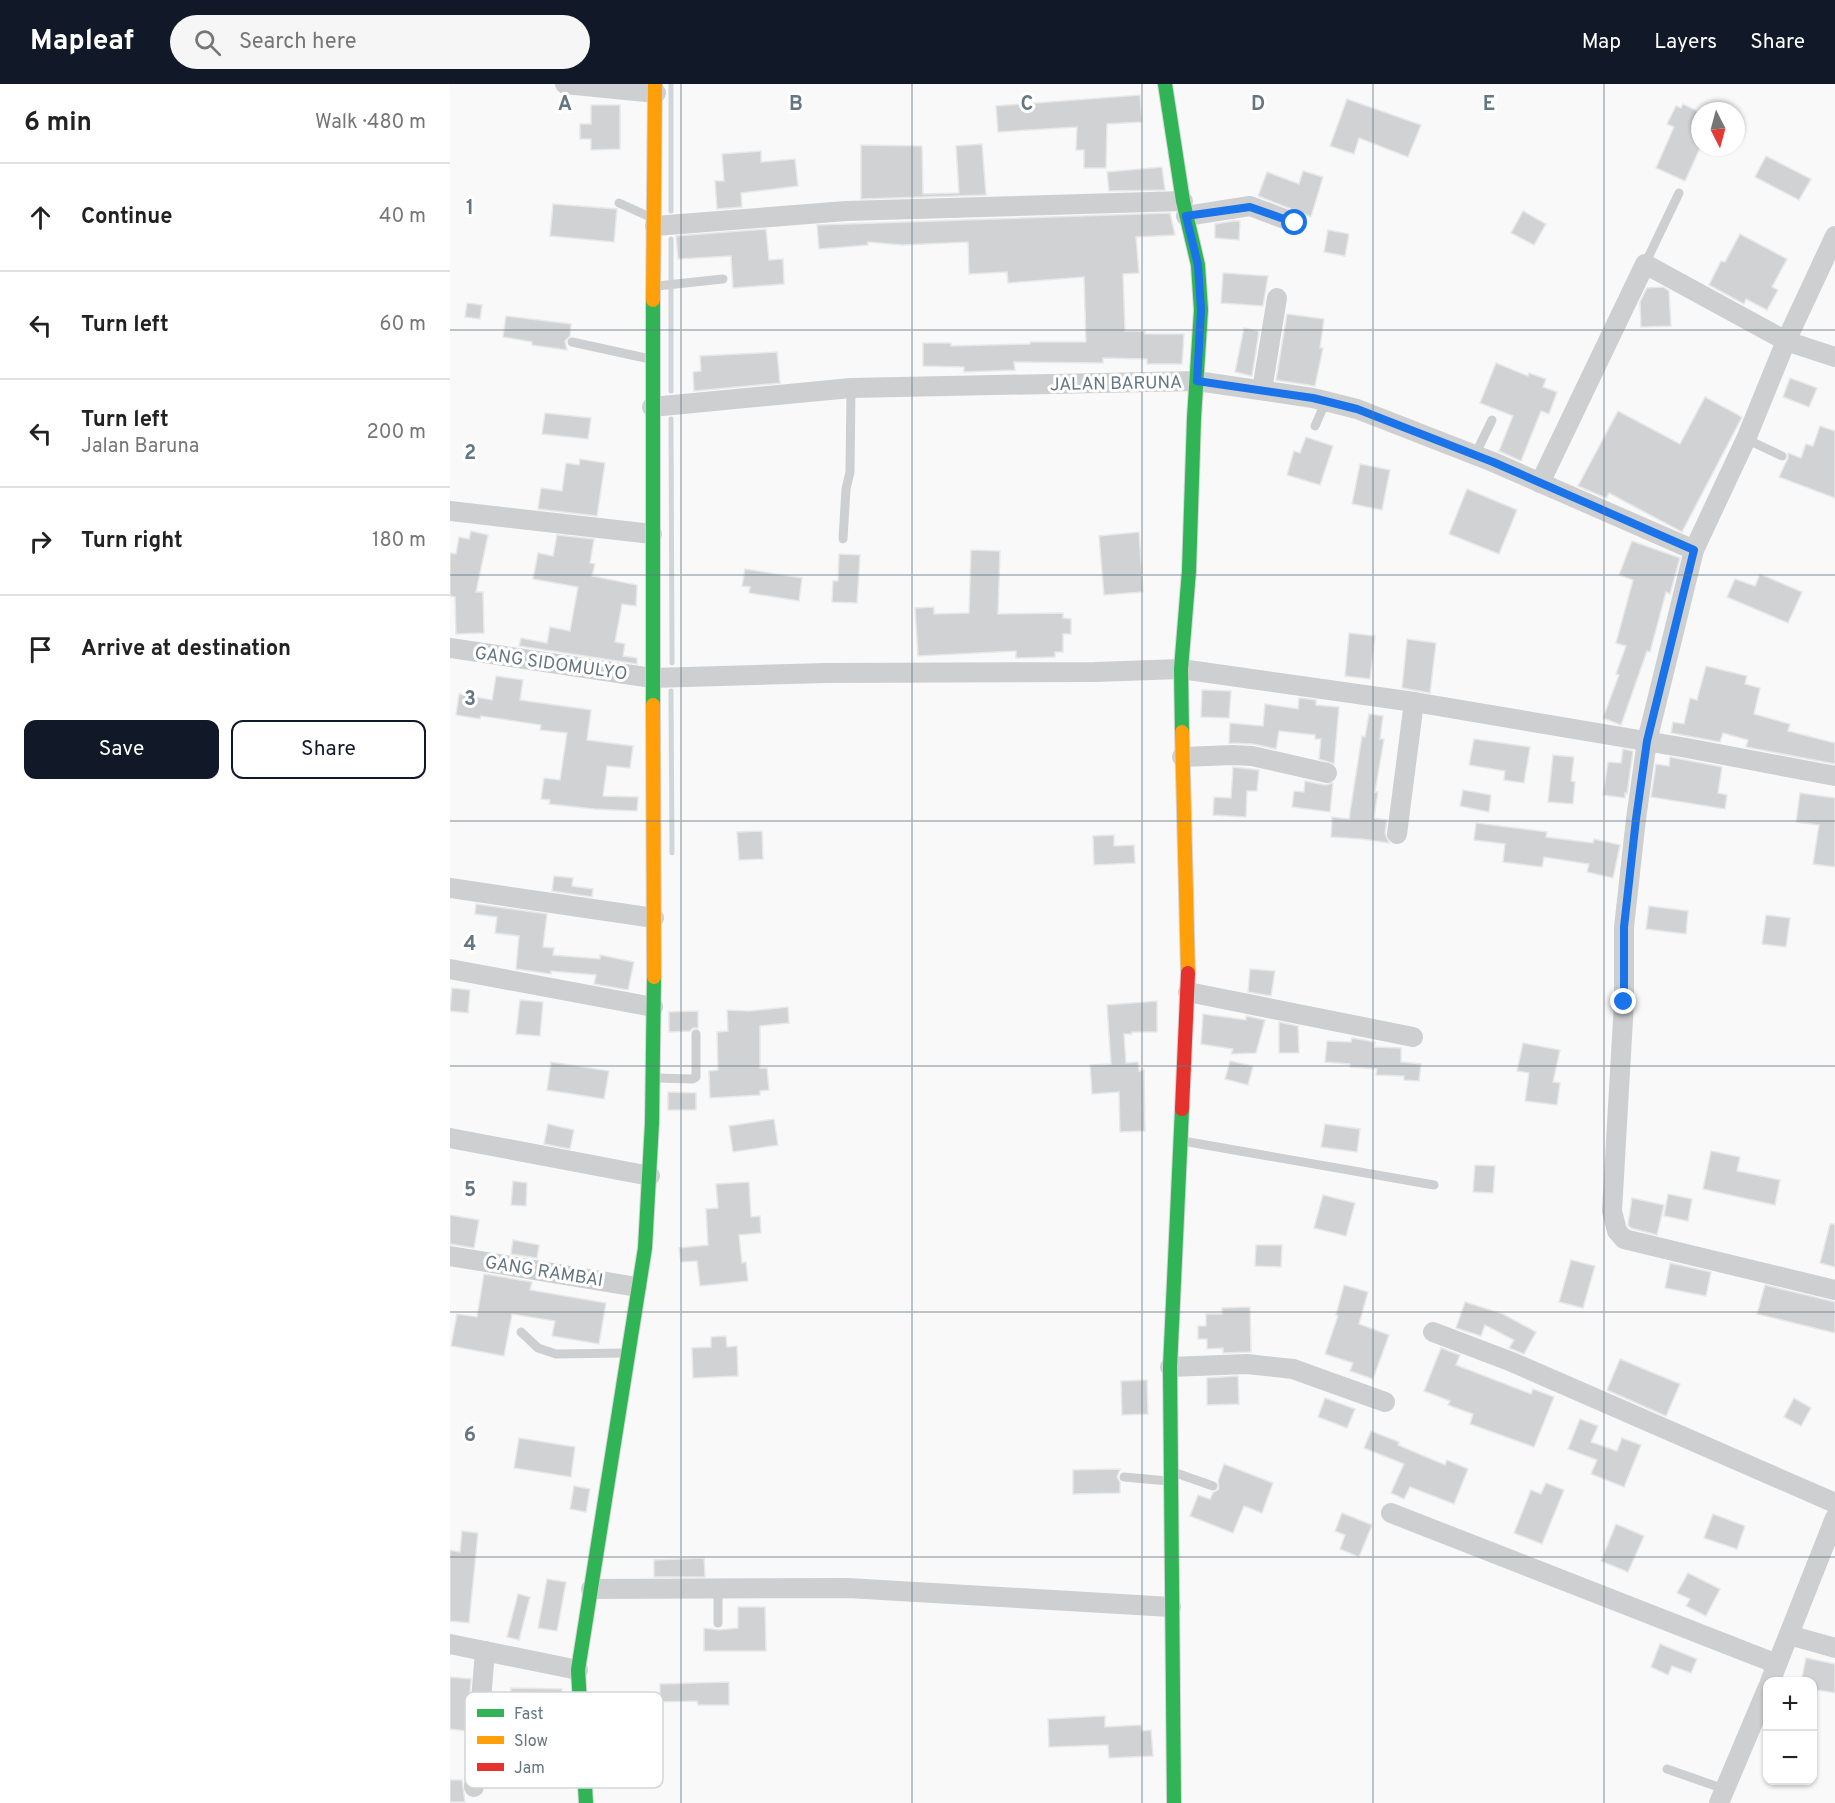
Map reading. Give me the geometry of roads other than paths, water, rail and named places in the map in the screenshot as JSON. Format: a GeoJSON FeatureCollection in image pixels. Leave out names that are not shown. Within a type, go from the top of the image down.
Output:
{"type":"FeatureCollection","features":[{"type":"Feature","properties":{"kind":"street"},"geometry":{"type":"LineString","coordinates":[[565,84],[655,88],[655,223],[660,285],[653,360],[652,407],[654,918],[650,1176],[645,1248],[578,1670],[579,1692]]}},
{"type":"Feature","properties":{"kind":"street"},"geometry":{"type":"LineString","coordinates":[[1165,84],[1185,208],[1198,265],[1201,310],[1194,418],[1189,571],[1181,669],[1188,992],[1170,1367],[1174,1803]]}},
{"type":"Feature","properties":{"kind":"street"},"geometry":{"type":"LineString","coordinates":[[655,223],[846,211],[1250,207],[1295,223]]}},
{"type":"Feature","properties":{"kind":"street"},"geometry":{"type":"LineString","coordinates":[[1835,236],[1786,341],[1746,439],[1694,550],[1647,741],[1624,927],[1624,1002],[1612,1211],[1617,1231],[1624,1239],[1835,1290]]}},
{"type":"Feature","properties":{"kind":"street"},"geometry":{"type":"LineString","coordinates":[[1540,483],[1645,264],[1786,341],[1835,357]]}},
{"type":"Feature","properties":{"kind":"street"},"geometry":{"type":"LineString","coordinates":[[1262,390],[1277,298]]}},
{"type":"Feature","properties":{"kind":"street","name":"JALAN BARUNA"},"geometry":{"type":"LineString","coordinates":[[652,407],[851,388],[1197,381],[1326,401],[1374,415],[1475,455],[1694,550]]}},
{"type":"Feature","properties":{"kind":"street"},"geometry":{"type":"LineString","coordinates":[[450,510],[652,534]]}},
{"type":"Feature","properties":{"kind":"street","name":"GANG SIDOMULYO"},"geometry":{"type":"LineString","coordinates":[[450,648],[652,678],[826,673],[1095,672],[1181,669],[1414,702],[1647,741],[1835,776]]}},
{"type":"Feature","properties":{"kind":"street"},"geometry":{"type":"LineString","coordinates":[[1397,834],[1414,702]]}},
{"type":"Feature","properties":{"kind":"street"},"geometry":{"type":"LineString","coordinates":[[1182,757],[1252,756],[1327,773]]}},
{"type":"Feature","properties":{"kind":"street"},"geometry":{"type":"LineString","coordinates":[[450,888],[654,918]]}},
{"type":"Feature","properties":{"kind":"street"},"geometry":{"type":"LineString","coordinates":[[450,969],[653,1007]]}},
{"type":"Feature","properties":{"kind":"street"},"geometry":{"type":"LineString","coordinates":[[1188,992],[1413,1037]]}},
{"type":"Feature","properties":{"kind":"street"},"geometry":{"type":"LineString","coordinates":[[450,1138],[650,1176]]}},
{"type":"Feature","properties":{"kind":"street","name":"GANG RAMBAI"},"geometry":{"type":"LineString","coordinates":[[450,1256],[637,1287]]}},
{"type":"Feature","properties":{"kind":"street"},"geometry":{"type":"LineString","coordinates":[[1433,1332],[1512,1362],[1835,1503]]}},
{"type":"Feature","properties":{"kind":"street"},"geometry":{"type":"LineString","coordinates":[[1170,1367],[1247,1364],[1293,1369],[1385,1402]]}},
{"type":"Feature","properties":{"kind":"street"},"geometry":{"type":"LineString","coordinates":[[1391,1513],[1773,1673],[1835,1518]]}},
{"type":"Feature","properties":{"kind":"street"},"geometry":{"type":"LineString","coordinates":[[591,1589],[848,1588],[1171,1606]]}},
{"type":"Feature","properties":{"kind":"street"},"geometry":{"type":"LineString","coordinates":[[1789,1635],[1835,1648]]}},
{"type":"Feature","properties":{"kind":"street"},"geometry":{"type":"LineString","coordinates":[[450,1644],[578,1670]]}},
{"type":"Feature","properties":{"kind":"street"},"geometry":{"type":"LineString","coordinates":[[482,1692],[485,1651]]}},
{"type":"Feature","properties":{"kind":"street"},"geometry":{"type":"LineString","coordinates":[[1722,1796],[1763,1697]]}},
{"type":"Feature","properties":{"kind":"street"},"geometry":{"type":"LineString","coordinates":[[584,1788],[585,1803]]}},
{"type":"Feature","properties":{"kind":"lane"},"geometry":{"type":"LineString","coordinates":[[1645,264],[1679,193]]}},
{"type":"Feature","properties":{"kind":"lane"},"geometry":{"type":"LineString","coordinates":[[619,203],[655,223]]}},
{"type":"Feature","properties":{"kind":"lane"},"geometry":{"type":"LineString","coordinates":[[660,285],[723,279]]}},
{"type":"Feature","properties":{"kind":"lane"},"geometry":{"type":"LineString","coordinates":[[572,342],[653,360]]}},
{"type":"Feature","properties":{"kind":"lane"},"geometry":{"type":"LineString","coordinates":[[843,539],[850,461],[851,388]]}},
{"type":"Feature","properties":{"kind":"lane"},"geometry":{"type":"LineString","coordinates":[[1315,426],[1326,401]]}},
{"type":"Feature","properties":{"kind":"lane"},"geometry":{"type":"LineString","coordinates":[[1475,455],[1492,420]]}},
{"type":"Feature","properties":{"kind":"lane"},"geometry":{"type":"LineString","coordinates":[[1746,439],[1782,456]]}},
{"type":"Feature","properties":{"kind":"lane"},"geometry":{"type":"LineString","coordinates":[[653,1078],[693,1079],[696,1077],[696,1034]]}},
{"type":"Feature","properties":{"kind":"lane"},"geometry":{"type":"LineString","coordinates":[[1182,1141],[1434,1185]]}},
{"type":"Feature","properties":{"kind":"lane"},"geometry":{"type":"LineString","coordinates":[[521,1332],[538,1348],[556,1354],[627,1353]]}},
{"type":"Feature","properties":{"kind":"lane"},"geometry":{"type":"LineString","coordinates":[[1124,1477],[1170,1476],[1213,1486]]}},
{"type":"Feature","properties":{"kind":"lane"},"geometry":{"type":"LineString","coordinates":[[718,1588],[718,1623]]}},
{"type":"Feature","properties":{"kind":"lane"},"geometry":{"type":"LineString","coordinates":[[1667,1769],[1722,1796]]}},
{"type":"Feature","properties":{"kind":"waterway"},"geometry":{"type":"LineString","coordinates":[[671,84],[671,211]]}},
{"type":"Feature","properties":{"kind":"waterway"},"geometry":{"type":"LineString","coordinates":[[671,239],[671,391]]}},
{"type":"Feature","properties":{"kind":"waterway"},"geometry":{"type":"LineString","coordinates":[[671,419],[672,663]]}},
{"type":"Feature","properties":{"kind":"waterway"},"geometry":{"type":"LineString","coordinates":[[671,691],[672,853]]}}]}
